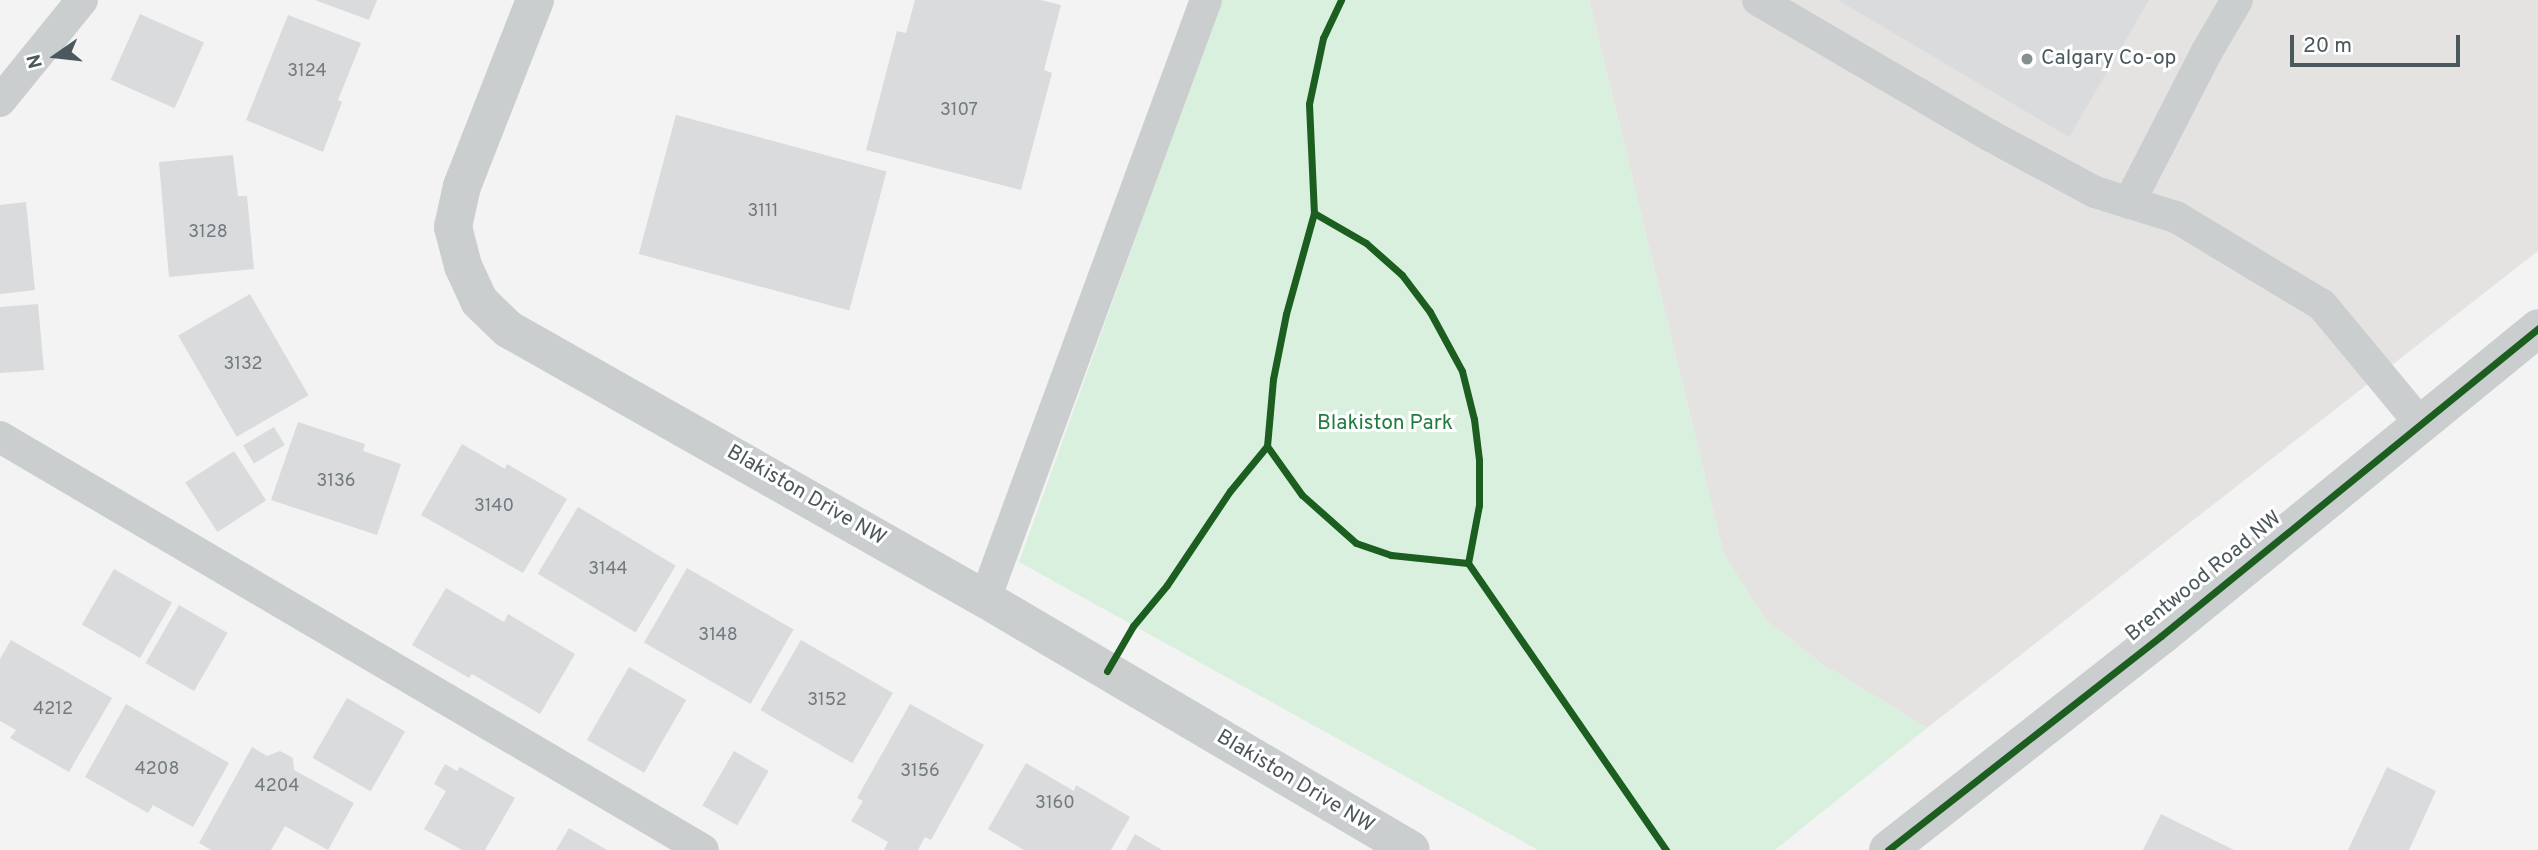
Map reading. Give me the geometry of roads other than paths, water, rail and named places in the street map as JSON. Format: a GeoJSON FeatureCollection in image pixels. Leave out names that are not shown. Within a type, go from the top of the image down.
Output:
{"type":"FeatureCollection","features":[{"type":"Feature","properties":{"kind":"street","name":"Blakiston Drive NW"},"geometry":{"type":"LineString","coordinates":[[534,0],[462,186],[453,227],[463,266],[480,301],[508,328],[985,599],[1411,850]]}},
{"type":"Feature","properties":{"kind":"street","name":"Brentwood Road NW"},"geometry":{"type":"LineString","coordinates":[[1888,850],[2161,636],[2419,422],[2538,328]]}},
{"type":"Feature","properties":{"kind":"lane"},"geometry":{"type":"LineString","coordinates":[[0,101],[82,0]]}},
{"type":"Feature","properties":{"kind":"lane"},"geometry":{"type":"LineString","coordinates":[[985,599],[1206,0]]}},
{"type":"Feature","properties":{"kind":"lane"},"geometry":{"type":"LineString","coordinates":[[1758,0],[1989,135],[2095,192],[2176,217],[2322,305],[2419,422]]}},
{"type":"Feature","properties":{"kind":"lane"},"geometry":{"type":"LineString","coordinates":[[2129,203],[2206,53],[2237,0]]}},
{"type":"Feature","properties":{"kind":"lane"},"geometry":{"type":"LineString","coordinates":[[0,437],[703,850]]}},
{"type":"Feature","properties":{"kind":"place","name":"Calgary Co-op"},"geometry":{"type":"Point","coordinates":[2027,59]}},
{"type":"Feature","properties":{"kind":"park label","name":"Blakiston Park"},"geometry":{"type":"Point","coordinates":[1385,424]}}]}
